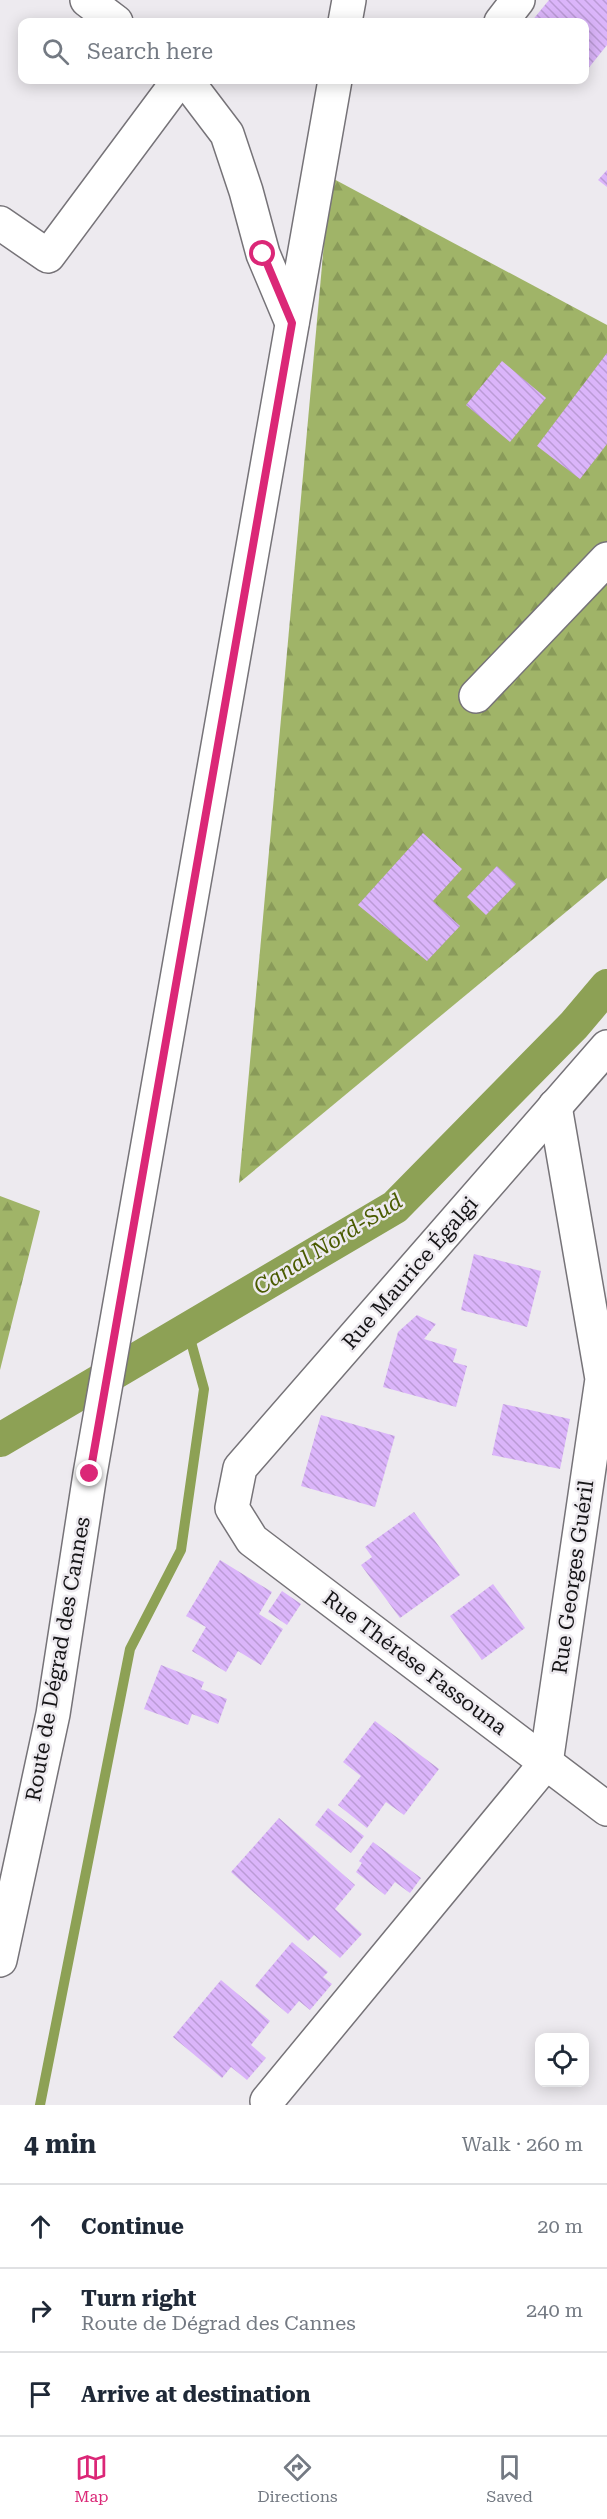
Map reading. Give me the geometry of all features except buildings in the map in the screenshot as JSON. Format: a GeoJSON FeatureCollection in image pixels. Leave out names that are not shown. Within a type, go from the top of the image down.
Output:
{"type":"FeatureCollection","features":[{"type":"Feature","properties":{"kind":"street"},"geometry":{"type":"LineString","coordinates":[[87,0],[111,18]]}},
{"type":"Feature","properties":{"kind":"street"},"geometry":{"type":"LineString","coordinates":[[346,18],[349,0]]}},
{"type":"Feature","properties":{"kind":"street"},"geometry":{"type":"LineString","coordinates":[[504,18],[518,0]]}},
{"type":"Feature","properties":{"kind":"street"},"geometry":{"type":"LineString","coordinates":[[0,223],[48,256],[176,84]]}},
{"type":"Feature","properties":{"kind":"street"},"geometry":{"type":"LineString","coordinates":[[189,84],[227,134],[246,191],[263,254],[292,323]]}},
{"type":"Feature","properties":{"kind":"street","name":"Route de Dégrad des Cannes"},"geometry":{"type":"LineString","coordinates":[[0,1960],[52,1714],[90,1474],[334,84]]}},
{"type":"Feature","properties":{"kind":"street"},"geometry":{"type":"LineString","coordinates":[[476,696],[607,559]]}},
{"type":"Feature","properties":{"kind":"street","name":"Rue Maurice Égalgi"},"geometry":{"type":"LineString","coordinates":[[232,1508],[240,1468],[607,1047]]}},
{"type":"Feature","properties":{"kind":"street","name":"Rue Georges Guéril"},"geometry":{"type":"LineString","coordinates":[[546,1763],[604,1378],[555,1106]]}},
{"type":"Feature","properties":{"kind":"street","name":"Rue Thérèse Fassouna"},"geometry":{"type":"LineString","coordinates":[[232,1508],[252,1540],[607,1809]]}},
{"type":"Feature","properties":{"kind":"street"},"geometry":{"type":"LineString","coordinates":[[267,2102],[546,1763]]}},
{"type":"Feature","properties":{"kind":"green space"},"geometry":{"type":"Polygon","coordinates":[[[330,177],[607,325],[607,878],[239,1183],[330,177]]]}},
{"type":"Feature","properties":{"kind":"green space"},"geometry":{"type":"Polygon","coordinates":[[[0,1196],[40,1211],[0,1370],[0,1196]]]}},
{"type":"Feature","properties":{"kind":"waterway","name":"Canal Nord-Sud"},"geometry":{"type":"LineString","coordinates":[[0,1440],[395,1207],[574,1025],[607,986]]}},
{"type":"Feature","properties":{"kind":"waterway"},"geometry":{"type":"LineString","coordinates":[[40,2105],[130,1649],[181,1550],[204,1389],[188,1331]]}},
{"type":"Feature","properties":{"kind":"route"},"geometry":{"type":"LineString","coordinates":[[90,1474],[292,323],[263,254]]}}]}
